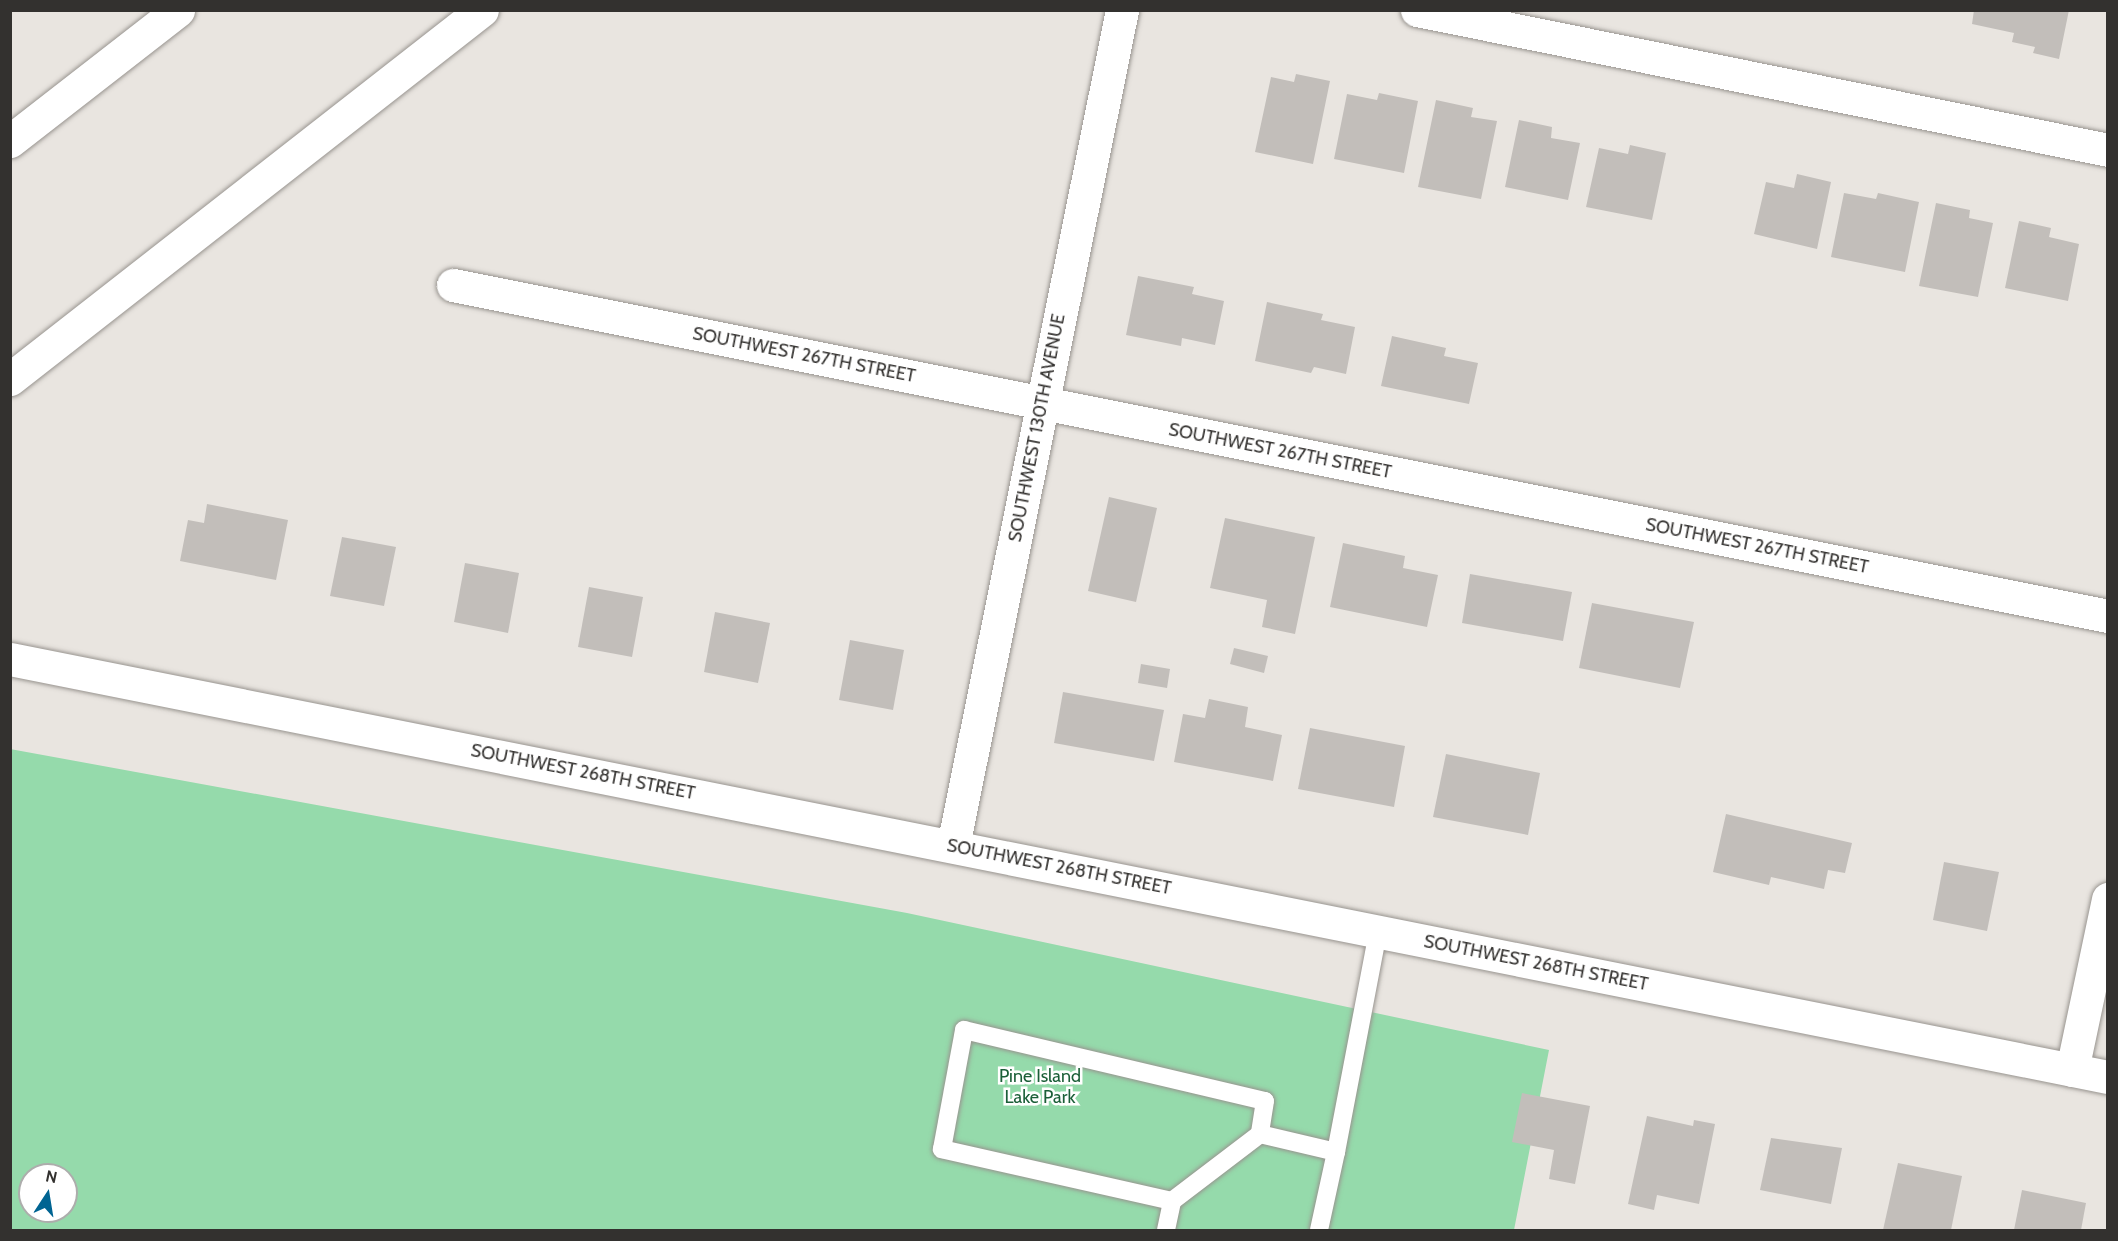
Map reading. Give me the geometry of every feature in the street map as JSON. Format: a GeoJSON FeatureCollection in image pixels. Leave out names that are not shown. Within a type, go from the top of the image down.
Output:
{"type":"FeatureCollection","features":[{"type":"Feature","properties":{"kind":"main road"},"geometry":{"type":"LineString","coordinates":[[10,141],[178,10]]}},
{"type":"Feature","properties":{"kind":"main road"},"geometry":{"type":"LineString","coordinates":[[10,379],[482,10]]}},
{"type":"Feature","properties":{"kind":"main road","name":"SOUTHWEST 130TH AVENUE"},"geometry":{"type":"LineString","coordinates":[[953,846],[1122,10]]}},
{"type":"Feature","properties":{"kind":"main road"},"geometry":{"type":"LineString","coordinates":[[1417,10],[2108,150]]}},
{"type":"Feature","properties":{"kind":"main road","name":"SOUTHWEST 267TH STREET"},"geometry":{"type":"LineString","coordinates":[[453,285],[2108,616]]}},
{"type":"Feature","properties":{"kind":"main road","name":"SOUTHWEST 268TH STREET"},"geometry":{"type":"LineString","coordinates":[[10,659],[2108,1077]]}},
{"type":"Feature","properties":{"kind":"main road"},"geometry":{"type":"LineString","coordinates":[[2072,1070],[2108,899]]}},
{"type":"Feature","properties":{"kind":"lane"},"geometry":{"type":"LineString","coordinates":[[1319,1230],[1378,932]]}},
{"type":"Feature","properties":{"kind":"lane"},"geometry":{"type":"LineString","coordinates":[[1166,1230],[1173,1201],[1260,1134],[1265,1101],[964,1030],[942,1149],[1173,1201]]}},
{"type":"Feature","properties":{"kind":"lane"},"geometry":{"type":"LineString","coordinates":[[1260,1134],[1336,1152]]}},
{"type":"Feature","properties":{"kind":"green space","name":"Pine Island Lake Park"},"geometry":{"type":"Polygon","coordinates":[[[10,749],[907,913],[1549,1050],[1514,1230],[11,1230],[10,749]]]}},
{"type":"Feature","properties":{"kind":"building"},"geometry":{"type":"Polygon","coordinates":[[[1974,10],[2069,10],[2059,59],[2033,53],[2035,47],[2012,42],[2014,33],[1972,24],[1974,10]]]}},
{"type":"Feature","properties":{"kind":"building"},"geometry":{"type":"Polygon","coordinates":[[[1296,74],[1330,81],[1313,164],[1255,152],[1271,77],[1294,82],[1296,74]]]}},
{"type":"Feature","properties":{"kind":"building"},"geometry":{"type":"Polygon","coordinates":[[[1379,93],[1418,101],[1404,173],[1334,159],[1347,94],[1377,100],[1379,93]]]}},
{"type":"Feature","properties":{"kind":"building"},"geometry":{"type":"Polygon","coordinates":[[[1436,100],[1473,108],[1471,117],[1497,121],[1481,199],[1418,187],[1436,100]]]}},
{"type":"Feature","properties":{"kind":"building"},"geometry":{"type":"Polygon","coordinates":[[[1519,120],[1552,127],[1551,138],[1580,143],[1568,200],[1505,187],[1519,120]]]}},
{"type":"Feature","properties":{"kind":"building"},"geometry":{"type":"Polygon","coordinates":[[[1630,145],[1666,153],[1652,220],[1586,207],[1599,148],[1628,154],[1630,145]]]}},
{"type":"Feature","properties":{"kind":"building"},"geometry":{"type":"Polygon","coordinates":[[[1797,174],[1831,182],[1817,249],[1754,234],[1766,182],[1794,188],[1797,174]]]}},
{"type":"Feature","properties":{"kind":"building"},"geometry":{"type":"Polygon","coordinates":[[[1844,193],[1876,199],[1878,193],[1919,202],[1905,272],[1831,257],[1844,193]]]}},
{"type":"Feature","properties":{"kind":"building"},"geometry":{"type":"Polygon","coordinates":[[[1936,203],[1970,210],[1969,218],[1993,223],[1978,297],[1919,286],[1936,203]]]}},
{"type":"Feature","properties":{"kind":"building"},"geometry":{"type":"Polygon","coordinates":[[[2019,221],[2051,228],[2049,237],[2079,244],[2068,301],[2005,288],[2019,221]]]}},
{"type":"Feature","properties":{"kind":"building"},"geometry":{"type":"Polygon","coordinates":[[[1138,276],[1194,287],[1192,294],[1224,301],[1215,345],[1182,338],[1181,346],[1126,335],[1138,276]]]}},
{"type":"Feature","properties":{"kind":"building"},"geometry":{"type":"Polygon","coordinates":[[[1267,302],[1323,314],[1321,320],[1355,327],[1346,374],[1314,367],[1311,373],[1255,361],[1267,302]]]}},
{"type":"Feature","properties":{"kind":"building"},"geometry":{"type":"Polygon","coordinates":[[[1392,336],[1446,348],[1444,356],[1478,363],[1469,404],[1381,386],[1392,336]]]}},
{"type":"Feature","properties":{"kind":"building"},"geometry":{"type":"Polygon","coordinates":[[[1109,497],[1157,508],[1136,602],[1088,591],[1109,497]]]}},
{"type":"Feature","properties":{"kind":"building"},"geometry":{"type":"Polygon","coordinates":[[[207,504],[288,520],[276,580],[180,561],[188,520],[204,523],[207,504]]]}},
{"type":"Feature","properties":{"kind":"building"},"geometry":{"type":"Polygon","coordinates":[[[1225,518],[1315,537],[1295,634],[1262,627],[1267,600],[1210,588],[1225,518]]]}},
{"type":"Feature","properties":{"kind":"building"},"geometry":{"type":"Polygon","coordinates":[[[342,537],[396,547],[384,606],[330,596],[342,537]]]}},
{"type":"Feature","properties":{"kind":"building"},"geometry":{"type":"Polygon","coordinates":[[[1343,543],[1405,556],[1403,568],[1438,575],[1427,627],[1330,607],[1343,543]]]}},
{"type":"Feature","properties":{"kind":"building"},"geometry":{"type":"Polygon","coordinates":[[[465,563],[519,573],[508,633],[454,622],[465,563]]]}},
{"type":"Feature","properties":{"kind":"building"},"geometry":{"type":"Polygon","coordinates":[[[1470,574],[1572,592],[1563,641],[1462,623],[1470,574]]]}},
{"type":"Feature","properties":{"kind":"building"},"geometry":{"type":"Polygon","coordinates":[[[589,587],[643,597],[632,657],[578,647],[589,587]]]}},
{"type":"Feature","properties":{"kind":"building"},"geometry":{"type":"Polygon","coordinates":[[[1592,603],[1694,622],[1680,688],[1579,668],[1592,603]]]}},
{"type":"Feature","properties":{"kind":"building"},"geometry":{"type":"Polygon","coordinates":[[[715,612],[770,623],[758,683],[704,672],[715,612]]]}},
{"type":"Feature","properties":{"kind":"building"},"geometry":{"type":"Polygon","coordinates":[[[850,640],[904,650],[893,710],[839,700],[850,640]]]}},
{"type":"Feature","properties":{"kind":"building"},"geometry":{"type":"Polygon","coordinates":[[[1234,648],[1268,656],[1264,673],[1230,664],[1234,648]]]}},
{"type":"Feature","properties":{"kind":"building"},"geometry":{"type":"Polygon","coordinates":[[[1141,664],[1170,669],[1167,688],[1138,683],[1141,664]]]}},
{"type":"Feature","properties":{"kind":"building"},"geometry":{"type":"Polygon","coordinates":[[[1063,692],[1164,710],[1154,761],[1054,743],[1063,692]]]}},
{"type":"Feature","properties":{"kind":"building"},"geometry":{"type":"Polygon","coordinates":[[[1209,699],[1248,707],[1245,727],[1282,735],[1273,781],[1174,762],[1183,714],[1205,718],[1209,699]]]}},
{"type":"Feature","properties":{"kind":"building"},"geometry":{"type":"Polygon","coordinates":[[[1310,728],[1405,746],[1394,807],[1298,789],[1310,728]]]}},
{"type":"Feature","properties":{"kind":"building"},"geometry":{"type":"Polygon","coordinates":[[[1446,754],[1540,773],[1528,835],[1433,817],[1446,754]]]}},
{"type":"Feature","properties":{"kind":"building"},"geometry":{"type":"Polygon","coordinates":[[[1726,814],[1852,843],[1845,873],[1828,870],[1824,889],[1771,877],[1769,885],[1713,872],[1726,814]]]}},
{"type":"Feature","properties":{"kind":"building"},"geometry":{"type":"Polygon","coordinates":[[[1944,862],[1999,872],[1987,931],[1933,920],[1944,862]]]}},
{"type":"Feature","properties":{"kind":"building"},"geometry":{"type":"Polygon","coordinates":[[[1522,1093],[1590,1106],[1575,1184],[1549,1179],[1554,1150],[1512,1142],[1522,1093]]]}},
{"type":"Feature","properties":{"kind":"building"},"geometry":{"type":"Polygon","coordinates":[[[1647,1116],[1693,1126],[1694,1120],[1715,1124],[1699,1204],[1657,1195],[1654,1210],[1628,1204],[1647,1116]]]}},
{"type":"Feature","properties":{"kind":"building"},"geometry":{"type":"Polygon","coordinates":[[[1771,1138],[1842,1148],[1831,1204],[1760,1190],[1771,1138]]]}},
{"type":"Feature","properties":{"kind":"building"},"geometry":{"type":"Polygon","coordinates":[[[1898,1163],[1962,1176],[1951,1230],[1883,1230],[1898,1163]]]}},
{"type":"Feature","properties":{"kind":"building"},"geometry":{"type":"Polygon","coordinates":[[[2022,1190],[2086,1203],[2081,1230],[2014,1230],[2022,1190]]]}}]}
